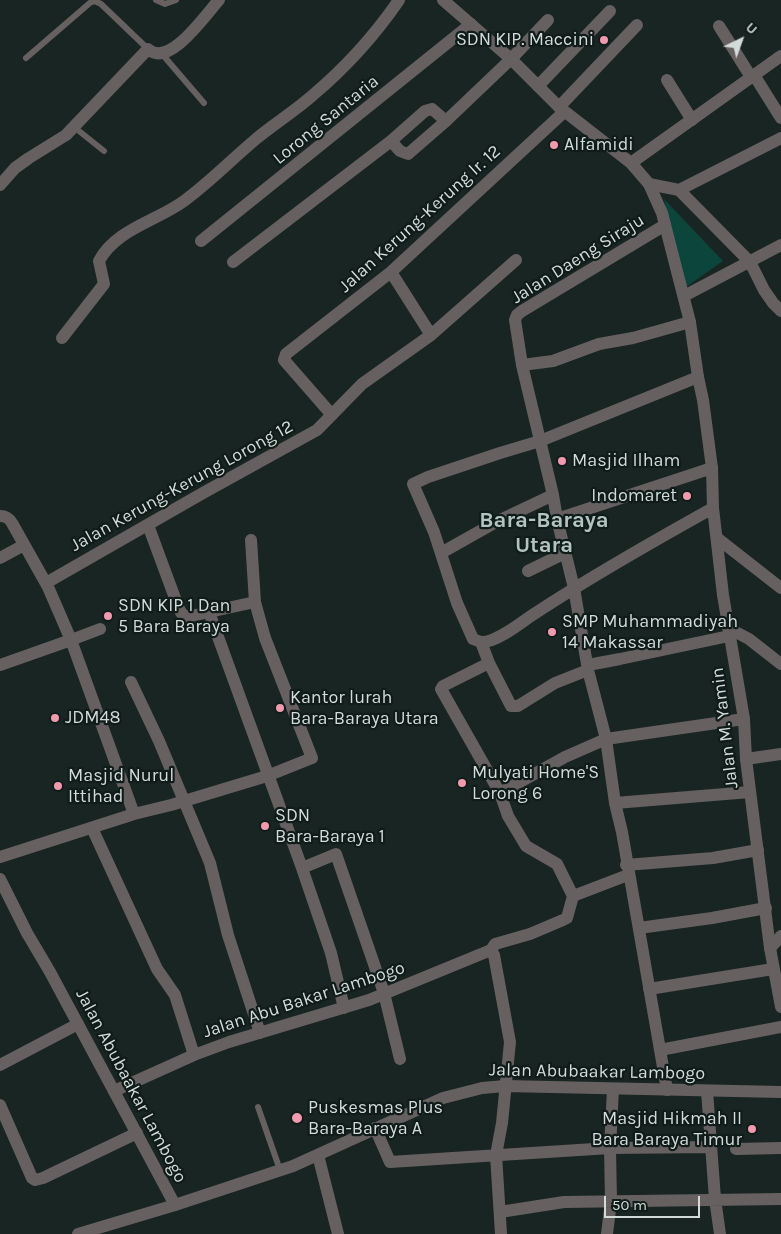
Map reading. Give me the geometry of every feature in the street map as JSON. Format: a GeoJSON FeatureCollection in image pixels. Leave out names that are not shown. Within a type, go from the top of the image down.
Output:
{"type":"FeatureCollection","features":[{"type":"Feature","properties":{"kind":"street"},"geometry":{"type":"LineString","coordinates":[[0,185],[28,158],[62,138],[74,127],[148,49],[152,53],[162,54],[175,48],[219,0]]}},
{"type":"Feature","properties":{"kind":"street"},"geometry":{"type":"LineString","coordinates":[[62,338],[104,284],[99,261],[108,247],[135,228],[157,218],[184,201],[215,176],[254,140],[313,96],[359,50],[384,22],[399,0]]}},
{"type":"Feature","properties":{"kind":"street","name":"Jalan M. Yamin"},"geometry":{"type":"LineString","coordinates":[[443,0],[511,59],[561,109],[630,164],[649,184],[657,200],[690,322],[703,400],[712,468],[713,508],[723,595],[744,718],[750,792],[773,969],[781,1008]]}},
{"type":"Feature","properties":{"kind":"street"},"geometry":{"type":"LineString","coordinates":[[538,86],[610,11]]}},
{"type":"Feature","properties":{"kind":"street"},"geometry":{"type":"LineString","coordinates":[[391,141],[400,151],[408,154],[446,121],[511,59],[548,20]]}},
{"type":"Feature","properties":{"kind":"street","name":"Lorong Santaria"},"geometry":{"type":"LineString","coordinates":[[201,241],[379,100],[471,24]]}},
{"type":"Feature","properties":{"kind":"street","name":"Jalan Kerung-Kerung lr. 12"},"geometry":{"type":"LineString","coordinates":[[332,415],[285,361],[284,357],[391,272],[561,109],[637,25]]}},
{"type":"Feature","properties":{"kind":"street"},"geometry":{"type":"LineString","coordinates":[[719,26],[781,118]]}},
{"type":"Feature","properties":{"kind":"street"},"geometry":{"type":"LineString","coordinates":[[630,164],[781,56]]}},
{"type":"Feature","properties":{"kind":"street"},"geometry":{"type":"LineString","coordinates":[[667,80],[692,120]]}},
{"type":"Feature","properties":{"kind":"street"},"geometry":{"type":"LineString","coordinates":[[233,262],[429,110],[434,110],[446,121]]}},
{"type":"Feature","properties":{"kind":"street"},"geometry":{"type":"LineString","coordinates":[[679,190],[781,138]]}},
{"type":"Feature","properties":{"kind":"street"},"geometry":{"type":"LineString","coordinates":[[649,184],[679,190],[750,262],[764,290],[781,311]]}},
{"type":"Feature","properties":{"kind":"street","name":"Jalan Daeng Siraju"},"geometry":{"type":"LineString","coordinates":[[665,226],[517,315],[515,320],[522,365],[556,519],[574,588],[588,667],[606,739],[615,803],[622,832],[627,870],[667,1090]]}},
{"type":"Feature","properties":{"kind":"street"},"geometry":{"type":"LineString","coordinates":[[684,296],[781,245]]}},
{"type":"Feature","properties":{"kind":"street","name":"Jalan Kerung-Kerung Lorong 12"},"geometry":{"type":"LineString","coordinates":[[46,583],[148,526],[202,493],[317,430],[362,384],[431,335],[516,260]]}},
{"type":"Feature","properties":{"kind":"street"},"geometry":{"type":"LineString","coordinates":[[391,272],[431,335]]}},
{"type":"Feature","properties":{"kind":"street"},"geometry":{"type":"LineString","coordinates":[[522,365],[553,361],[599,344],[633,338],[690,322]]}},
{"type":"Feature","properties":{"kind":"street"},"geometry":{"type":"LineString","coordinates":[[698,377],[540,441],[500,452],[413,484],[434,532],[457,603],[473,639],[481,642],[487,642],[508,631],[630,554],[713,508]]}},
{"type":"Feature","properties":{"kind":"street"},"geometry":{"type":"LineString","coordinates":[[556,519],[712,468]]}},
{"type":"Feature","properties":{"kind":"street"},"geometry":{"type":"LineString","coordinates":[[441,553],[496,522],[552,495]]}},
{"type":"Feature","properties":{"kind":"street"},"geometry":{"type":"LineString","coordinates":[[0,516],[8,518],[46,583],[70,640],[134,814]]}},
{"type":"Feature","properties":{"kind":"street"},"geometry":{"type":"LineString","coordinates":[[148,526],[182,614],[187,617],[255,602]]}},
{"type":"Feature","properties":{"kind":"street"},"geometry":{"type":"LineString","coordinates":[[717,538],[781,588]]}},
{"type":"Feature","properties":{"kind":"street"},"geometry":{"type":"LineString","coordinates":[[0,857],[134,814],[267,776],[312,758],[265,638],[255,602],[251,540]]}},
{"type":"Feature","properties":{"kind":"street"},"geometry":{"type":"LineString","coordinates":[[0,558],[24,545]]}},
{"type":"Feature","properties":{"kind":"street"},"geometry":{"type":"LineString","coordinates":[[528,571],[565,553]]}},
{"type":"Feature","properties":{"kind":"street"},"geometry":{"type":"LineString","coordinates":[[209,612],[302,868],[330,953],[344,1008]]}},
{"type":"Feature","properties":{"kind":"street"},"geometry":{"type":"LineString","coordinates":[[0,665],[100,629]]}},
{"type":"Feature","properties":{"kind":"street"},"geometry":{"type":"LineString","coordinates":[[481,642],[489,663],[511,706],[518,706],[555,682],[588,667],[729,632],[749,639],[781,664]]}},
{"type":"Feature","properties":{"kind":"street"},"geometry":{"type":"LineString","coordinates":[[489,663],[440,689],[500,793],[508,816],[526,846],[557,864],[572,896],[627,870],[758,850]]}},
{"type":"Feature","properties":{"kind":"street"},"geometry":{"type":"LineString","coordinates":[[131,682],[159,741],[210,863],[228,935],[260,1033]]}},
{"type":"Feature","properties":{"kind":"street"},"geometry":{"type":"LineString","coordinates":[[500,793],[565,758],[606,739],[744,718]]}},
{"type":"Feature","properties":{"kind":"street"},"geometry":{"type":"LineString","coordinates":[[746,759],[781,754]]}},
{"type":"Feature","properties":{"kind":"street"},"geometry":{"type":"LineString","coordinates":[[615,803],[750,792]]}},
{"type":"Feature","properties":{"kind":"street","name":"Jalan Abu Bakar Lambogo"},"geometry":{"type":"LineString","coordinates":[[92,828],[157,969],[175,995],[194,1055],[370,1000],[491,950],[495,944],[530,934],[567,918],[572,896]]}},
{"type":"Feature","properties":{"kind":"street"},"geometry":{"type":"LineString","coordinates":[[302,868],[336,854],[384,993],[400,1059]]}},
{"type":"Feature","properties":{"kind":"street","name":"Jalan Abubaakar Lambogo"},"geometry":{"type":"LineString","coordinates":[[0,879],[175,1205],[280,1170],[443,1098],[482,1088],[505,1086],[781,1092]]}},
{"type":"Feature","properties":{"kind":"street"},"geometry":{"type":"LineString","coordinates":[[639,928],[766,908]]}},
{"type":"Feature","properties":{"kind":"street"},"geometry":{"type":"LineString","coordinates":[[770,948],[781,936]]}},
{"type":"Feature","properties":{"kind":"street"},"geometry":{"type":"LineString","coordinates":[[491,950],[494,955],[510,1042],[502,1123],[496,1155],[501,1234]]}},
{"type":"Feature","properties":{"kind":"street"},"geometry":{"type":"LineString","coordinates":[[649,989],[773,969]]}},
{"type":"Feature","properties":{"kind":"street"},"geometry":{"type":"LineString","coordinates":[[0,1065],[78,1024]]}},
{"type":"Feature","properties":{"kind":"street"},"geometry":{"type":"LineString","coordinates":[[660,1050],[781,1027]]}},
{"type":"Feature","properties":{"kind":"street"},"geometry":{"type":"LineString","coordinates":[[114,1091],[194,1055]]}},
{"type":"Feature","properties":{"kind":"street"},"geometry":{"type":"LineString","coordinates":[[607,1234],[611,1201],[610,1148],[613,1089]]}},
{"type":"Feature","properties":{"kind":"street"},"geometry":{"type":"LineString","coordinates":[[707,1091],[710,1147],[720,1234]]}},
{"type":"Feature","properties":{"kind":"street"},"geometry":{"type":"LineString","coordinates":[[0,1104],[32,1178],[35,1180],[43,1178],[137,1133]]}},
{"type":"Feature","properties":{"kind":"street"},"geometry":{"type":"LineString","coordinates":[[375,1128],[390,1162],[610,1148],[710,1147]]}},
{"type":"Feature","properties":{"kind":"street"},"geometry":{"type":"LineString","coordinates":[[736,1149],[781,1148]]}},
{"type":"Feature","properties":{"kind":"street"},"geometry":{"type":"LineString","coordinates":[[318,1154],[338,1234]]}},
{"type":"Feature","properties":{"kind":"street"},"geometry":{"type":"LineString","coordinates":[[500,1212],[564,1202],[781,1199]]}},
{"type":"Feature","properties":{"kind":"street"},"geometry":{"type":"LineString","coordinates":[[78,1234],[175,1205]]}},
{"type":"Feature","properties":{"kind":"lane"},"geometry":{"type":"LineString","coordinates":[[156,0],[165,4],[176,0]]}},
{"type":"Feature","properties":{"kind":"lane"},"geometry":{"type":"LineString","coordinates":[[26,58],[91,2],[95,1],[101,4],[148,49]]}},
{"type":"Feature","properties":{"kind":"lane"},"geometry":{"type":"LineString","coordinates":[[162,54],[204,103]]}},
{"type":"Feature","properties":{"kind":"lane"},"geometry":{"type":"LineString","coordinates":[[74,127],[104,152]]}},
{"type":"Feature","properties":{"kind":"lane"},"geometry":{"type":"LineString","coordinates":[[258,1107],[280,1170]]}},
{"type":"Feature","properties":{"kind":"green space"},"geometry":{"type":"Polygon","coordinates":[[[664,199],[723,261],[686,287],[664,199]]]}},
{"type":"Feature","properties":{"kind":"place","name":"SDN KIP. Maccini"},"geometry":{"type":"Point","coordinates":[604,40]}},
{"type":"Feature","properties":{"kind":"place","name":"Alfamidi"},"geometry":{"type":"Point","coordinates":[554,145]}},
{"type":"Feature","properties":{"kind":"place","name":"Masjid Ilham"},"geometry":{"type":"Point","coordinates":[562,461]}},
{"type":"Feature","properties":{"kind":"place","name":"Indomaret"},"geometry":{"type":"Point","coordinates":[687,496]}},
{"type":"Feature","properties":{"kind":"place","name":"SDN KIP 1 Dan 5 Bara Baraya"},"geometry":{"type":"Point","coordinates":[108,616]}},
{"type":"Feature","properties":{"kind":"place","name":"SMP Muhammadiyah 14 Makassar"},"geometry":{"type":"Point","coordinates":[552,632]}},
{"type":"Feature","properties":{"kind":"place","name":"Kantor lurah Bara-Baraya Utara"},"geometry":{"type":"Point","coordinates":[280,708]}},
{"type":"Feature","properties":{"kind":"place","name":"JDM48"},"geometry":{"type":"Point","coordinates":[55,718]}},
{"type":"Feature","properties":{"kind":"place","name":"Mulyati Home'S Lorong 6"},"geometry":{"type":"Point","coordinates":[462,783]}},
{"type":"Feature","properties":{"kind":"place","name":"Masjid Nurul Ittihad"},"geometry":{"type":"Point","coordinates":[58,786]}},
{"type":"Feature","properties":{"kind":"place","name":"SDN Bara-Baraya 1"},"geometry":{"type":"Point","coordinates":[265,826]}},
{"type":"Feature","properties":{"kind":"place","name":"Puskesmas Plus Bara-Baraya A"},"geometry":{"type":"Point","coordinates":[297,1118]}},
{"type":"Feature","properties":{"kind":"place","name":"Masjid Hikmah II Bara Baraya Timur"},"geometry":{"type":"Point","coordinates":[752,1129]}},
{"type":"Feature","properties":{"kind":"district","name":"Bara-Baraya Utara"},"geometry":{"type":"Point","coordinates":[544,534]}}]}
